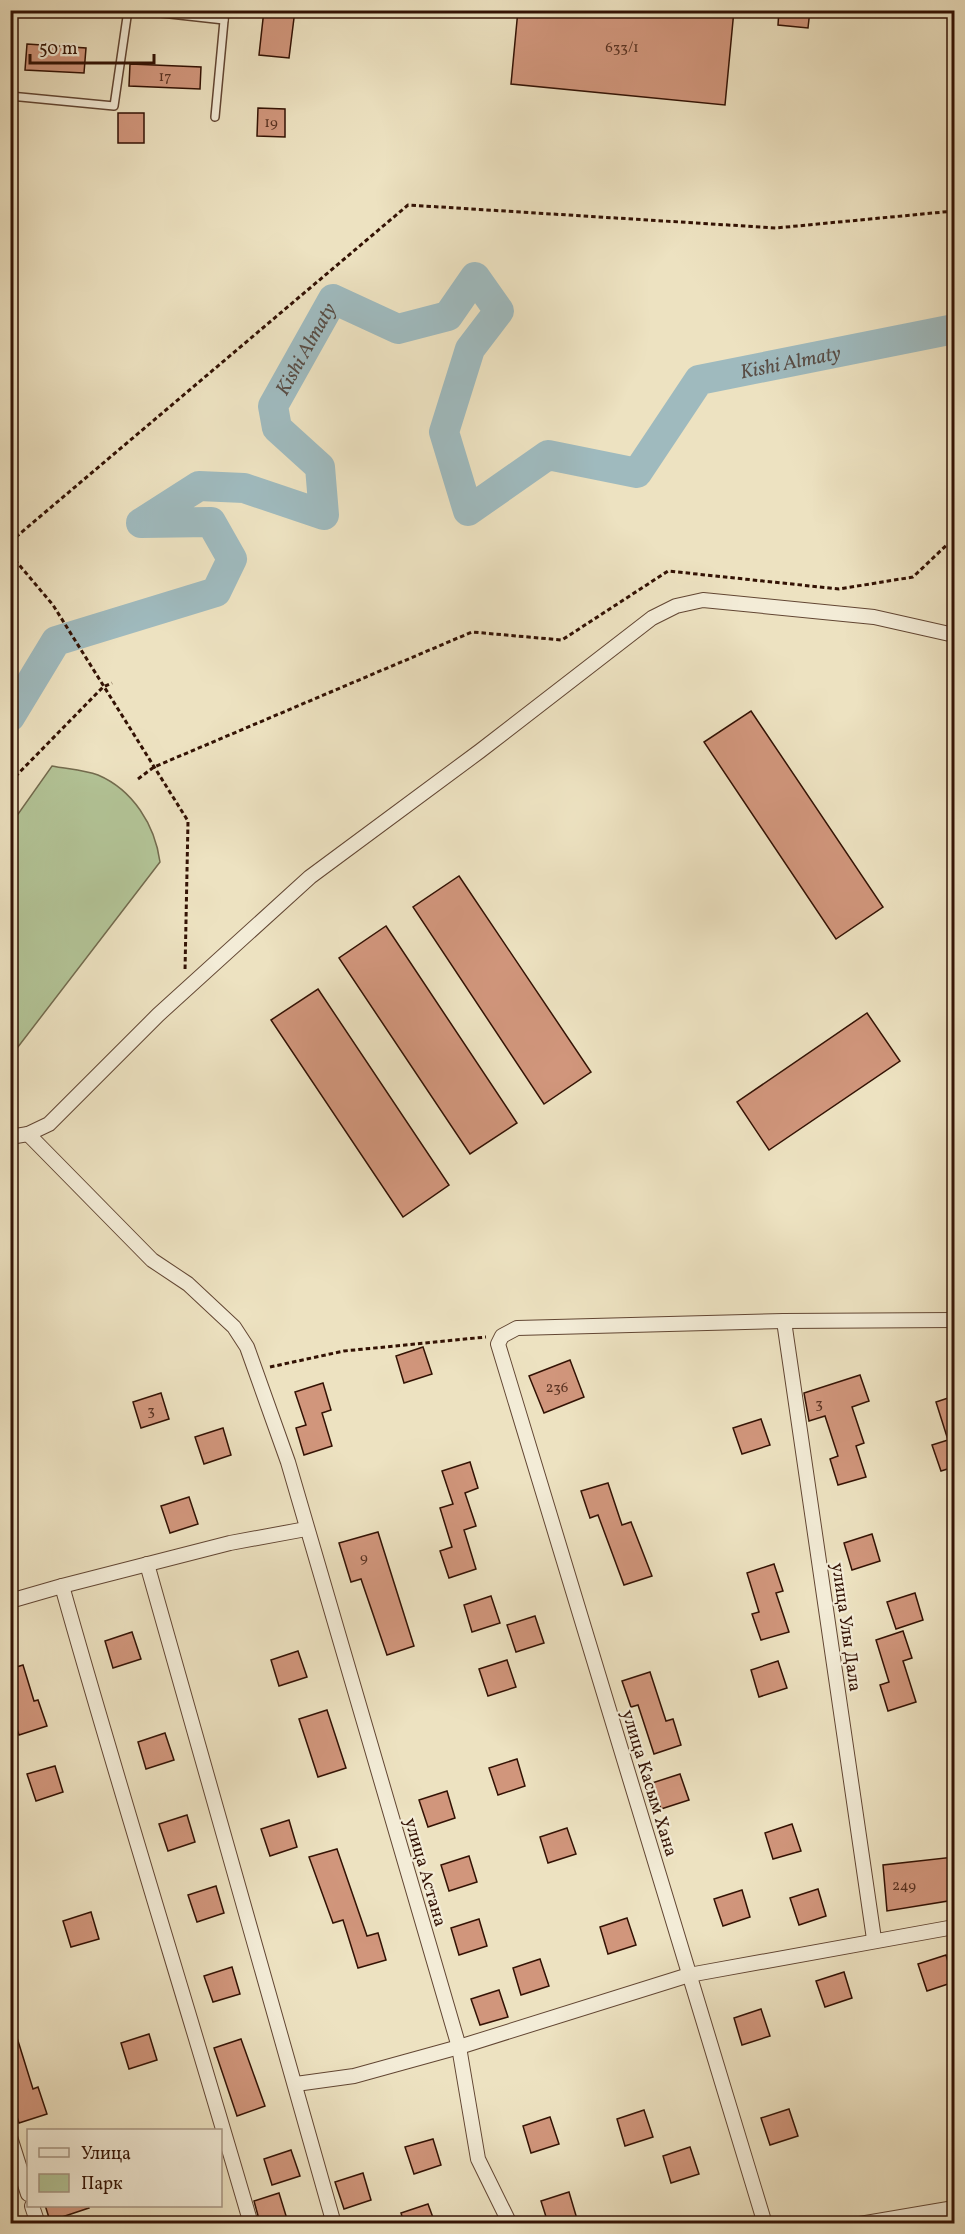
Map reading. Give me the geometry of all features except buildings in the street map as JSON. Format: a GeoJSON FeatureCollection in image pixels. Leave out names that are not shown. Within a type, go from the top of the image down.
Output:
{"type":"FeatureCollection","features":[{"type":"Feature","properties":{"kind":"street"},"geometry":{"type":"LineString","coordinates":[[10,1137],[28,1134],[49,1124],[85,1086],[185,991],[310,877],[480,751],[652,618],[676,606],[703,600],[874,617],[954,635]]}},
{"type":"Feature","properties":{"kind":"street","name":"улица Астана"},"geometry":{"type":"LineString","coordinates":[[28,1134],[152,1260],[188,1284],[234,1327],[257,1370],[288,1462],[459,2047],[478,2159],[510,2223]]}},
{"type":"Feature","properties":{"kind":"street"},"geometry":{"type":"LineString","coordinates":[[502,1336],[517,1328],[784,1320],[954,1320]]}},
{"type":"Feature","properties":{"kind":"street","name":"улица Улы Дала"},"geometry":{"type":"LineString","coordinates":[[784,1320],[874,1939]]}},
{"type":"Feature","properties":{"kind":"street","name":"улица Касым Хана"},"geometry":{"type":"LineString","coordinates":[[502,1336],[498,1344],[500,1353],[765,2223]]}},
{"type":"Feature","properties":{"kind":"street"},"geometry":{"type":"LineString","coordinates":[[10,1601],[230,1543],[306,1529]]}},
{"type":"Feature","properties":{"kind":"street"},"geometry":{"type":"LineString","coordinates":[[147,1564],[334,2223]]}},
{"type":"Feature","properties":{"kind":"street"},"geometry":{"type":"LineString","coordinates":[[62,1586],[117,1780],[168,1941],[251,2223]]}},
{"type":"Feature","properties":{"kind":"street"},"geometry":{"type":"LineString","coordinates":[[296,2084],[354,2076],[459,2047],[689,1975],[874,1939],[954,1927]]}},
{"type":"Feature","properties":{"kind":"street"},"geometry":{"type":"LineString","coordinates":[[10,2137],[27,2191]]}},
{"type":"Feature","properties":{"kind":"street"},"geometry":{"type":"LineString","coordinates":[[33,2207],[38,2223]]}},
{"type":"Feature","properties":{"kind":"street"},"geometry":{"type":"LineString","coordinates":[[860,2223],[954,2208]]}},
{"type":"Feature","properties":{"kind":"lane"},"geometry":{"type":"LineString","coordinates":[[10,96],[114,106],[128,10]]}},
{"type":"Feature","properties":{"kind":"lane"},"geometry":{"type":"LineString","coordinates":[[134,10],[224,20]]}},
{"type":"Feature","properties":{"kind":"lane"},"geometry":{"type":"LineString","coordinates":[[214,117],[225,10]]}},
{"type":"Feature","properties":{"kind":"path"},"geometry":{"type":"LineString","coordinates":[[10,542],[408,205],[776,228],[954,211]]}},
{"type":"Feature","properties":{"kind":"path"},"geometry":{"type":"LineString","coordinates":[[138,779],[154,767],[472,632],[562,640],[668,571],[839,589],[912,578],[954,538]]}},
{"type":"Feature","properties":{"kind":"path"},"geometry":{"type":"LineString","coordinates":[[10,554],[53,605],[188,821],[185,991]]}},
{"type":"Feature","properties":{"kind":"path"},"geometry":{"type":"LineString","coordinates":[[10,782],[103,687],[112,683]]}},
{"type":"Feature","properties":{"kind":"path"},"geometry":{"type":"LineString","coordinates":[[257,1370],[344,1351],[502,1336]]}},
{"type":"Feature","properties":{"kind":"green space"},"geometry":{"type":"Polygon","coordinates":[[[52,766],[98,775],[122,790],[132,799],[147,822],[160,862],[11,1056],[11,824],[52,766]]]}},
{"type":"Feature","properties":{"kind":"waterway","name":"Kіshі Almaty"},"geometry":{"type":"LineString","coordinates":[[10,717],[56,641],[216,592],[232,559],[211,522],[141,523],[199,486],[244,488],[324,515],[320,467],[277,428],[273,406],[333,299],[398,329],[448,316],[475,277],[499,311],[470,349],[444,432],[468,511],[548,455],[637,473],[699,380],[954,329]]}}]}
